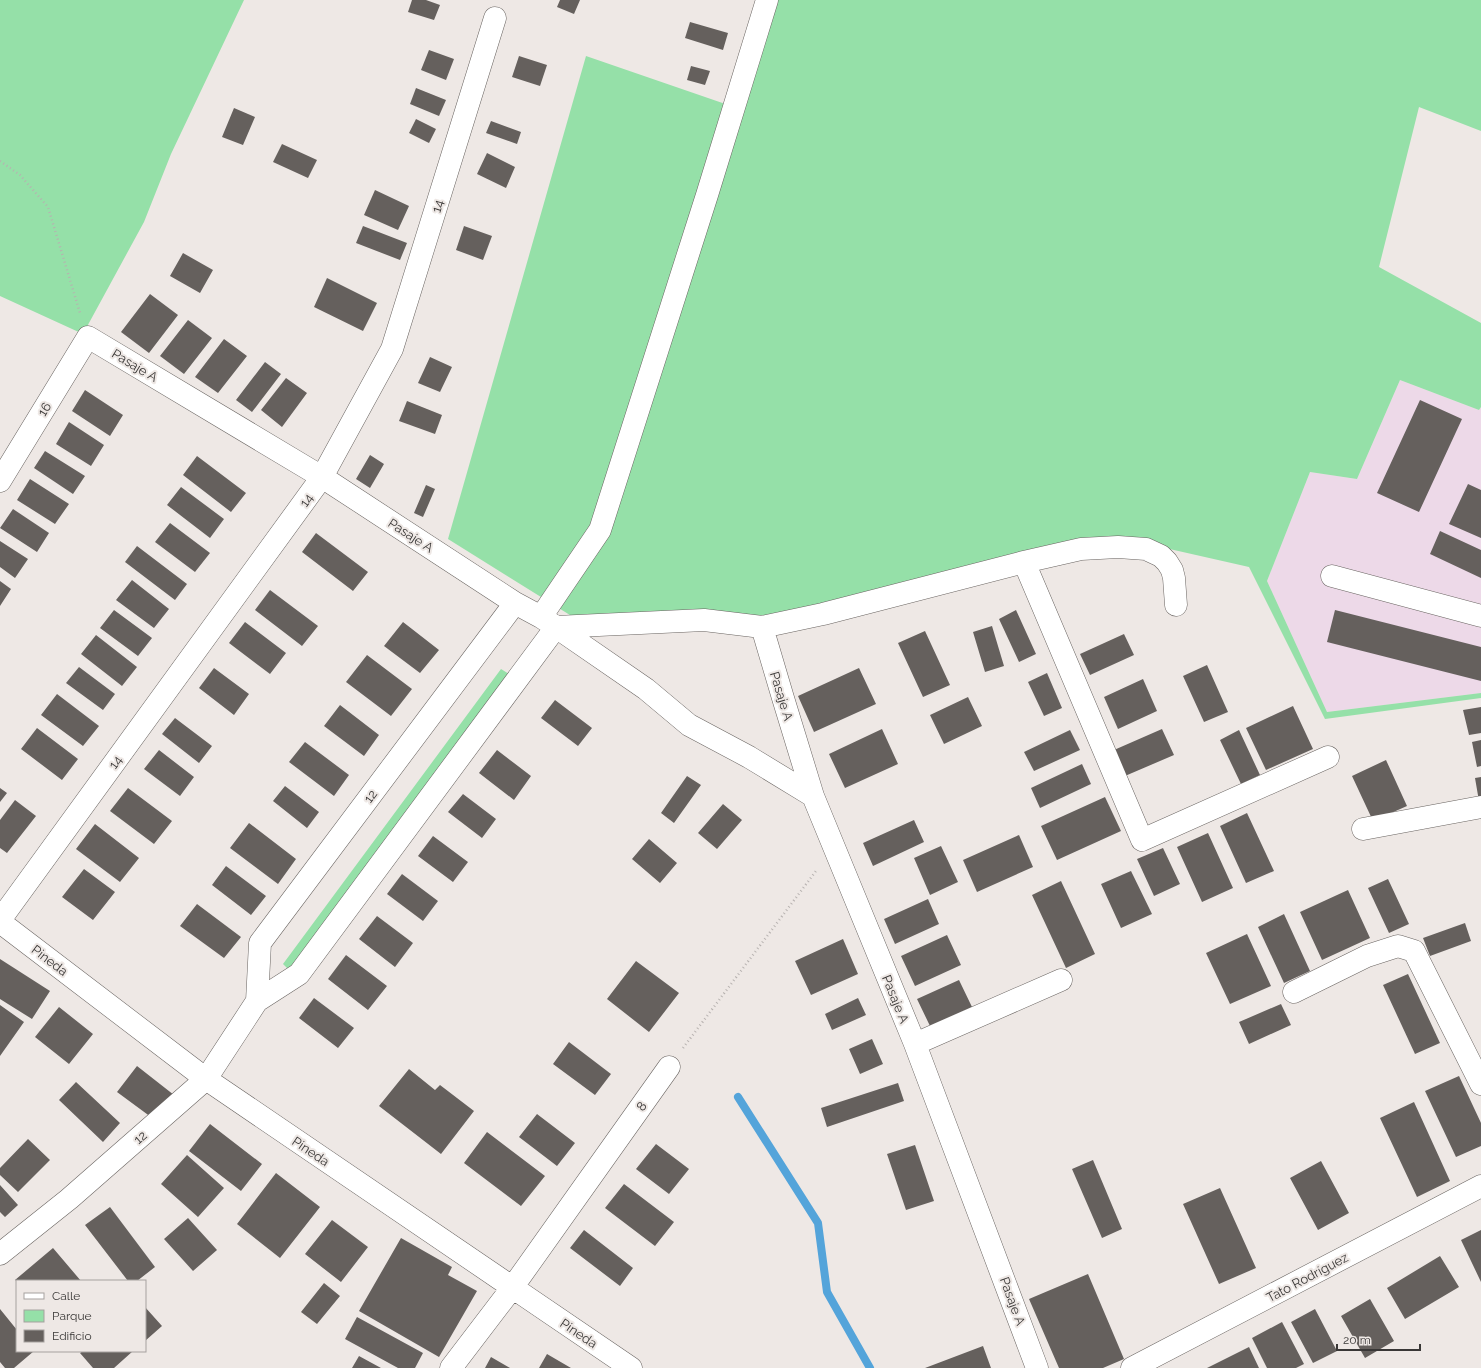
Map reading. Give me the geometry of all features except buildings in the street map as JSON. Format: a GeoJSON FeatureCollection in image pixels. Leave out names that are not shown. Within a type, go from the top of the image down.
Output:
{"type":"FeatureCollection","features":[{"type":"Feature","properties":{"kind":"street","name":"12"},"geometry":{"type":"LineString","coordinates":[[0,1254],[69,1199],[206,1079],[257,1001],[299,974],[548,622],[600,530],[707,195],[767,0]]}},
{"type":"Feature","properties":{"kind":"street","name":"14"},"geometry":{"type":"LineString","coordinates":[[0,921],[322,477],[392,349],[495,18]]}},
{"type":"Feature","properties":{"kind":"street","name":"Pasaje A"},"geometry":{"type":"LineString","coordinates":[[88,337],[322,477],[515,603],[548,622],[646,689],[689,725],[749,757],[813,796]]}},
{"type":"Feature","properties":{"kind":"street","name":"16"},"geometry":{"type":"LineString","coordinates":[[0,481],[88,337]]}},
{"type":"Feature","properties":{"kind":"street"},"geometry":{"type":"LineString","coordinates":[[548,622],[704,620],[762,627],[823,614],[1024,562],[1081,549],[1118,547],[1146,549],[1161,556],[1172,570],[1176,605]]}},
{"type":"Feature","properties":{"kind":"street"},"geometry":{"type":"LineString","coordinates":[[1024,562],[1142,840],[1328,757]]}},
{"type":"Feature","properties":{"kind":"street"},"geometry":{"type":"LineString","coordinates":[[1332,576],[1481,616]]}},
{"type":"Feature","properties":{"kind":"street","name":"12"},"geometry":{"type":"LineString","coordinates":[[257,1001],[260,943],[515,603]]}},
{"type":"Feature","properties":{"kind":"street","name":"Pasaje A"},"geometry":{"type":"LineString","coordinates":[[762,627],[813,796],[915,1044],[1038,1368]]}},
{"type":"Feature","properties":{"kind":"street"},"geometry":{"type":"LineString","coordinates":[[1363,829],[1481,807]]}},
{"type":"Feature","properties":{"kind":"street","name":"Pineda"},"geometry":{"type":"LineString","coordinates":[[0,921],[206,1079],[631,1368]]}},
{"type":"Feature","properties":{"kind":"street"},"geometry":{"type":"LineString","coordinates":[[1294,992],[1367,956],[1398,946],[1414,951],[1481,1084]]}},
{"type":"Feature","properties":{"kind":"street"},"geometry":{"type":"LineString","coordinates":[[915,1044],[1061,980]]}},
{"type":"Feature","properties":{"kind":"street","name":"8"},"geometry":{"type":"LineString","coordinates":[[451,1368],[512,1288],[669,1067]]}},
{"type":"Feature","properties":{"kind":"street","name":"Tato Rodríguez"},"geometry":{"type":"LineString","coordinates":[[1132,1368],[1481,1186]]}},
{"type":"Feature","properties":{"kind":"path"},"geometry":{"type":"LineString","coordinates":[[0,161],[20,175],[48,207],[88,337]]}},
{"type":"Feature","properties":{"kind":"path"},"geometry":{"type":"LineString","coordinates":[[669,1067],[834,847]]}},
{"type":"Feature","properties":{"kind":"shaded area"},"geometry":{"type":"Polygon","coordinates":[[[1400,380],[1479,410],[1481,407],[1481,693],[1327,712],[1267,581],[1310,472],[1357,479],[1400,380]]]}},
{"type":"Feature","properties":{"kind":"green space"},"geometry":{"type":"Polygon","coordinates":[[[0,0],[244,0],[171,154],[144,222],[83,334],[0,296],[0,0]]]}},
{"type":"Feature","properties":{"kind":"green space"},"geometry":{"type":"Polygon","coordinates":[[[775,0],[1481,0],[1481,131],[1419,107],[1379,267],[1481,323],[1481,407],[1479,410],[1400,380],[1357,479],[1310,472],[1267,581],[1327,712],[1481,693],[1481,698],[1325,719],[1249,567],[1143,543],[782,625],[586,625],[448,539],[586,56],[737,108],[775,0]]]}},
{"type":"Feature","properties":{"kind":"green space"},"geometry":{"type":"Polygon","coordinates":[[[501,669],[509,674],[291,972],[283,964],[501,669]]]}},
{"type":"Feature","properties":{"kind":"waterway"},"geometry":{"type":"LineString","coordinates":[[738,1097],[818,1223],[827,1292],[870,1368]]}}]}
